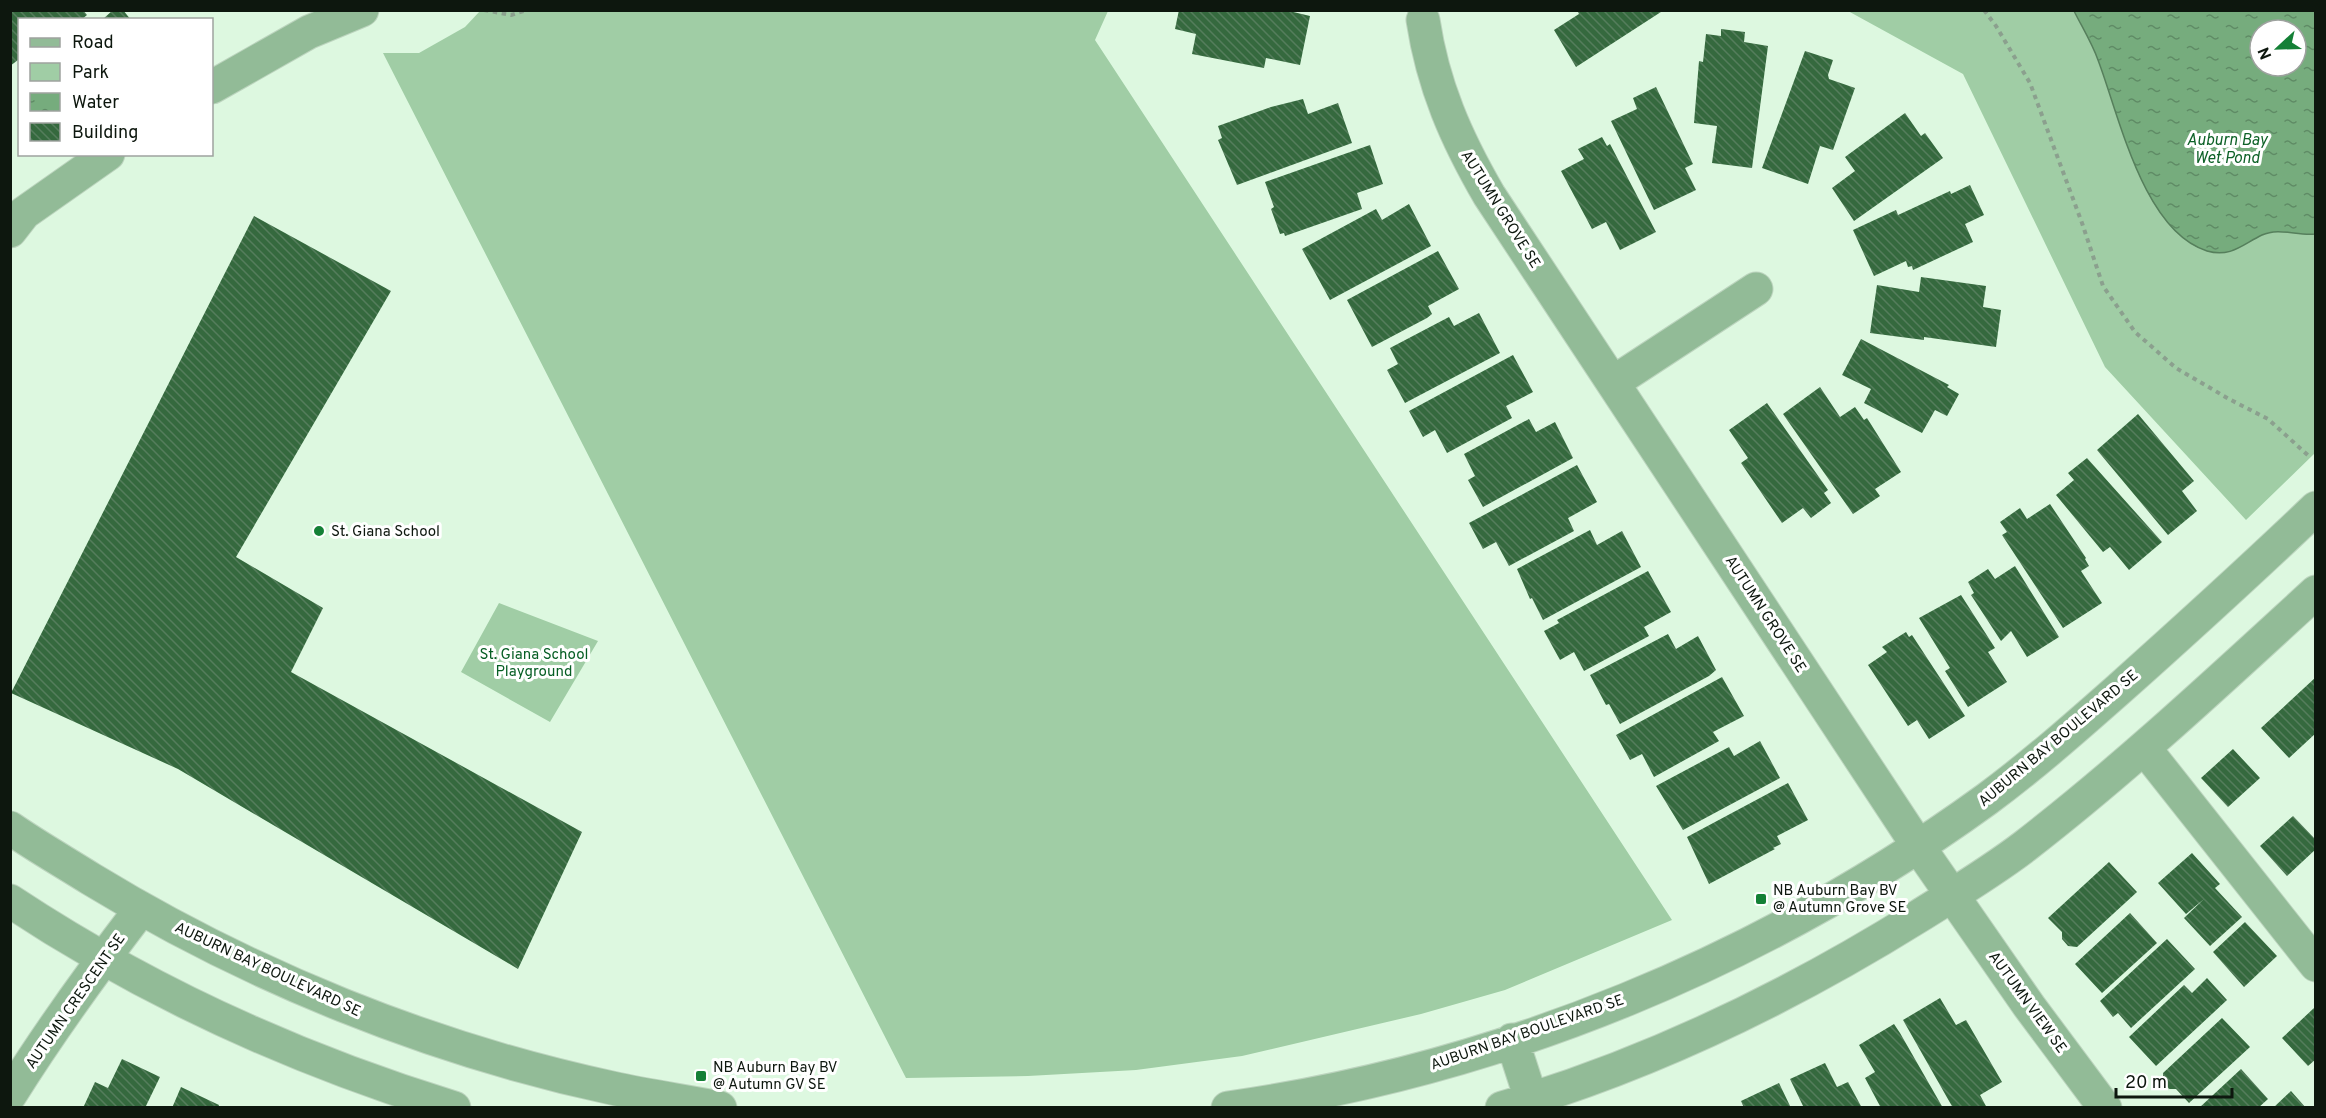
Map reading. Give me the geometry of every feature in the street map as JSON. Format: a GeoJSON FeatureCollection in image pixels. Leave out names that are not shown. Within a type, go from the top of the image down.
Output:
{"type":"FeatureCollection","features":[{"type":"Feature","properties":{"kind":"street"},"geometry":{"type":"LineString","coordinates":[[213,86],[309,32],[362,10]]}},
{"type":"Feature","properties":{"kind":"street","name":"AUTUMN GROVE SE"},"geometry":{"type":"LineString","coordinates":[[1423,20],[1439,90],[1462,148],[1490,195],[1952,896]]}},
{"type":"Feature","properties":{"kind":"street"},"geometry":{"type":"LineString","coordinates":[[15,214],[105,156]]}},
{"type":"Feature","properties":{"kind":"street"},"geometry":{"type":"LineString","coordinates":[[1614,382],[1756,289]]}},
{"type":"Feature","properties":{"kind":"street","name":"AUBURN BAY BOULEVARD SE"},"geometry":{"type":"LineString","coordinates":[[1228,1107],[1359,1084],[1430,1066],[1596,1012],[1712,961],[1806,912],[1918,846],[1985,800],[2065,736],[2311,523]]}},
{"type":"Feature","properties":{"kind":"street"},"geometry":{"type":"LineString","coordinates":[[1512,1040],[1522,1105],[1640,1060],[1717,1027],[1835,966],[1952,896],[2022,848],[2145,749],[2316,592]]}},
{"type":"Feature","properties":{"kind":"street"},"geometry":{"type":"LineString","coordinates":[[2145,749],[2316,965]]}},
{"type":"Feature","properties":{"kind":"street","name":"AUBURN BAY BOULEVARD SE"},"geometry":{"type":"LineString","coordinates":[[10,828],[141,909],[198,939],[329,999],[407,1029],[504,1060],[601,1085],[720,1107]]}},
{"type":"Feature","properties":{"kind":"street","name":"AUTUMN VIEW SE"},"geometry":{"type":"LineString","coordinates":[[1952,896],[2029,1006],[2105,1107]]}},
{"type":"Feature","properties":{"kind":"street"},"geometry":{"type":"LineString","coordinates":[[10,901],[103,958],[206,1012],[286,1048],[381,1086],[454,1107]]}},
{"type":"Feature","properties":{"kind":"street","name":"AUTUMN CRESCENT SE"},"geometry":{"type":"LineString","coordinates":[[10,1095],[103,958],[141,909]]}},
{"type":"Feature","properties":{"kind":"path"},"geometry":{"type":"LineString","coordinates":[[484,10],[511,15],[527,10]]}},
{"type":"Feature","properties":{"kind":"path"},"geometry":{"type":"LineString","coordinates":[[1984,10],[2030,83],[2103,286],[2135,332],[2176,368],[2268,419],[2312,458]]}},
{"type":"Feature","properties":{"kind":"green space"},"geometry":{"type":"Polygon","coordinates":[[[480,11],[1108,11],[1095,40],[1672,920],[1505,990],[1421,1014],[1242,1056],[1136,1070],[1028,1076],[906,1078],[383,53],[419,53],[465,27],[480,11]]]}},
{"type":"Feature","properties":{"kind":"green space"},"geometry":{"type":"Polygon","coordinates":[[[1848,11],[2315,11],[2315,453],[2246,520],[2105,367],[1963,74],[1848,11]]]}},
{"type":"Feature","properties":{"kind":"green space","name":"St. Giana School Playground"},"geometry":{"type":"Polygon","coordinates":[[[499,603],[598,641],[550,722],[461,672],[499,603]]]}},
{"type":"Feature","properties":{"kind":"water","name":"Auburn Bay Wet Pond"},"geometry":{"type":"Polygon","coordinates":[[[2074,11],[2315,11],[2315,234],[2268,233],[2223,253],[2207,251],[2185,239],[2166,220],[2136,169],[2090,41],[2074,11]]]}},
{"type":"Feature","properties":{"kind":"building"},"geometry":{"type":"Polygon","coordinates":[[[10,10],[83,10],[87,15],[83,18],[18,18],[18,60],[10,66],[10,10]]]}},
{"type":"Feature","properties":{"kind":"building"},"geometry":{"type":"Polygon","coordinates":[[[113,10],[123,10],[129,18],[104,18],[113,10]]]}},
{"type":"Feature","properties":{"kind":"building"},"geometry":{"type":"Polygon","coordinates":[[[1179,10],[1285,10],[1310,16],[1300,65],[1266,58],[1264,68],[1192,54],[1196,34],[1175,29],[1179,10]]]}},
{"type":"Feature","properties":{"kind":"building"},"geometry":{"type":"Polygon","coordinates":[[[1577,10],[1664,10],[1576,67],[1554,30],[1579,14],[1577,10]]]}},
{"type":"Feature","properties":{"kind":"building"},"geometry":{"type":"Polygon","coordinates":[[[1721,29],[1745,32],[1744,42],[1768,46],[1752,168],[1712,163],[1717,126],[1694,123],[1699,61],[1703,62],[1706,34],[1721,36],[1721,29]]]}},
{"type":"Feature","properties":{"kind":"building"},"geometry":{"type":"Polygon","coordinates":[[[1805,51],[1833,60],[1828,75],[1829,79],[1855,88],[1833,150],[1820,146],[1808,184],[1762,168],[1805,51]]]}},
{"type":"Feature","properties":{"kind":"building"},"geometry":{"type":"Polygon","coordinates":[[[1656,87],[1693,164],[1685,168],[1696,190],[1654,210],[1611,121],[1637,109],[1633,98],[1656,87]]]}},
{"type":"Feature","properties":{"kind":"building"},"geometry":{"type":"Polygon","coordinates":[[[1303,99],[1308,114],[1338,103],[1352,143],[1237,185],[1218,140],[1222,138],[1218,126],[1271,107],[1303,99]]]}},
{"type":"Feature","properties":{"kind":"building"},"geometry":{"type":"Polygon","coordinates":[[[1905,113],[1921,136],[1925,133],[1943,158],[1854,221],[1832,188],[1855,171],[1845,157],[1905,113]]]}},
{"type":"Feature","properties":{"kind":"building"},"geometry":{"type":"Polygon","coordinates":[[[1602,137],[1607,146],[1610,144],[1656,232],[1620,250],[1606,222],[1592,229],[1561,171],[1584,159],[1578,149],[1602,137]]]}},
{"type":"Feature","properties":{"kind":"building"},"geometry":{"type":"Polygon","coordinates":[[[1370,145],[1383,184],[1357,193],[1362,209],[1285,236],[1284,233],[1280,234],[1265,182],[1370,145]]]}},
{"type":"Feature","properties":{"kind":"building"},"geometry":{"type":"Polygon","coordinates":[[[1970,185],[1984,215],[1965,224],[1973,242],[1913,270],[1912,266],[1908,267],[1906,261],[1874,276],[1853,230],[1896,210],[1898,215],[1950,191],[1951,194],[1970,185]]]}},
{"type":"Feature","properties":{"kind":"building"},"geometry":{"type":"Polygon","coordinates":[[[1409,204],[1431,246],[1330,300],[1302,249],[1376,209],[1382,220],[1409,204]]]}},
{"type":"Feature","properties":{"kind":"building"},"geometry":{"type":"Polygon","coordinates":[[[254,216],[391,291],[236,557],[323,608],[291,672],[582,832],[518,969],[178,769],[11,693],[254,216]]]}},
{"type":"Feature","properties":{"kind":"building"},"geometry":{"type":"Polygon","coordinates":[[[1438,251],[1459,289],[1428,306],[1432,314],[1427,318],[1372,347],[1347,300],[1438,251]]]}},
{"type":"Feature","properties":{"kind":"building"},"geometry":{"type":"Polygon","coordinates":[[[1921,277],[1986,286],[1983,307],[2001,310],[1996,347],[1924,337],[1924,340],[1870,333],[1877,285],[1919,292],[1921,277]]]}},
{"type":"Feature","properties":{"kind":"building"},"geometry":{"type":"Polygon","coordinates":[[[1479,313],[1500,353],[1405,403],[1387,370],[1398,364],[1390,348],[1449,317],[1454,326],[1479,313]]]}},
{"type":"Feature","properties":{"kind":"building"},"geometry":{"type":"Polygon","coordinates":[[[1861,339],[1949,385],[1947,387],[1959,394],[1947,416],[1935,410],[1922,433],[1864,403],[1871,389],[1842,375],[1861,339]]]}},
{"type":"Feature","properties":{"kind":"building"},"geometry":{"type":"Polygon","coordinates":[[[1513,355],[1533,392],[1506,406],[1512,418],[1447,453],[1435,430],[1423,437],[1409,411],[1513,355]]]}},
{"type":"Feature","properties":{"kind":"building"},"geometry":{"type":"Polygon","coordinates":[[[1820,387],[1840,417],[1855,407],[1864,420],[1867,418],[1901,472],[1875,489],[1880,496],[1853,514],[1783,414],[1820,387]]]}},
{"type":"Feature","properties":{"kind":"building"},"geometry":{"type":"Polygon","coordinates":[[[1767,403],[1828,490],[1824,493],[1831,503],[1811,518],[1803,508],[1782,523],[1741,463],[1748,458],[1729,430],[1767,403]]]}},
{"type":"Feature","properties":{"kind":"building"},"geometry":{"type":"Polygon","coordinates":[[[2138,414],[2194,481],[2182,491],[2197,511],[2168,535],[2097,450],[2138,414]]]}},
{"type":"Feature","properties":{"kind":"building"},"geometry":{"type":"Polygon","coordinates":[[[1529,419],[1536,432],[1555,422],[1573,458],[1483,507],[1468,480],[1475,476],[1464,454],[1529,419]]]}},
{"type":"Feature","properties":{"kind":"building"},"geometry":{"type":"Polygon","coordinates":[[[2087,458],[2162,542],[2129,570],[2110,547],[2103,552],[2056,495],[2074,480],[2068,473],[2087,458]]]}},
{"type":"Feature","properties":{"kind":"building"},"geometry":{"type":"Polygon","coordinates":[[[1577,465],[1597,502],[1568,518],[1574,531],[1509,566],[1496,542],[1483,549],[1469,523],[1577,465]]]}},
{"type":"Feature","properties":{"kind":"building"},"geometry":{"type":"Polygon","coordinates":[[[2050,504],[2086,558],[2089,566],[2081,571],[2102,603],[2063,628],[2002,535],[2007,532],[2000,522],[2020,508],[2027,519],[2050,504]]]}},
{"type":"Feature","properties":{"kind":"building"},"geometry":{"type":"Polygon","coordinates":[[[1590,530],[1597,545],[1622,531],[1641,567],[1543,620],[1532,598],[1530,599],[1517,569],[1590,530]]]}},
{"type":"Feature","properties":{"kind":"building"},"geometry":{"type":"Polygon","coordinates":[[[2015,566],[2059,637],[2027,657],[2011,631],[2001,641],[1971,595],[1974,593],[1968,582],[1988,569],[1995,579],[2015,566]]]}},
{"type":"Feature","properties":{"kind":"building"},"geometry":{"type":"Polygon","coordinates":[[[1648,571],[1671,612],[1644,627],[1649,636],[1584,671],[1574,652],[1560,660],[1544,631],[1559,623],[1557,620],[1648,571]]]}},
{"type":"Feature","properties":{"kind":"building"},"geometry":{"type":"Polygon","coordinates":[[[1961,595],[1995,648],[1988,652],[2007,682],[1968,707],[1945,671],[1950,668],[1919,618],[1961,595]]]}},
{"type":"Feature","properties":{"kind":"building"},"geometry":{"type":"Polygon","coordinates":[[[1906,632],[1909,637],[1912,635],[1965,716],[1929,739],[1917,720],[1908,726],[1868,665],[1887,652],[1882,647],[1906,632]]]}},
{"type":"Feature","properties":{"kind":"building"},"geometry":{"type":"Polygon","coordinates":[[[1668,634],[1676,649],[1698,636],[1716,670],[1620,724],[1609,704],[1606,705],[1590,675],[1668,634]]]}},
{"type":"Feature","properties":{"kind":"building"},"geometry":{"type":"Polygon","coordinates":[[[1722,677],[1744,716],[1713,732],[1719,741],[1654,777],[1642,754],[1630,760],[1616,735],[1722,677]]]}},
{"type":"Feature","properties":{"kind":"building"},"geometry":{"type":"Polygon","coordinates":[[[2316,677],[2316,733],[2289,758],[2261,728],[2316,677]]]}},
{"type":"Feature","properties":{"kind":"building"},"geometry":{"type":"Polygon","coordinates":[[[1760,741],[1780,778],[1683,830],[1656,786],[1729,747],[1734,756],[1760,741]]]}},
{"type":"Feature","properties":{"kind":"building"},"geometry":{"type":"Polygon","coordinates":[[[2233,749],[2260,778],[2228,807],[2201,778],[2233,749]]]}},
{"type":"Feature","properties":{"kind":"building"},"geometry":{"type":"Polygon","coordinates":[[[1788,783],[1808,820],[1777,836],[1781,844],[1773,848],[1775,849],[1709,884],[1687,837],[1788,783]]]}},
{"type":"Feature","properties":{"kind":"building"},"geometry":{"type":"Polygon","coordinates":[[[2293,816],[2316,840],[2316,849],[2287,876],[2260,846],[2293,816]]]}},
{"type":"Feature","properties":{"kind":"building"},"geometry":{"type":"Polygon","coordinates":[[[2192,853],[2220,884],[2215,888],[2242,917],[2210,946],[2184,918],[2204,899],[2186,914],[2158,883],[2192,853]]]}},
{"type":"Feature","properties":{"kind":"building"},"geometry":{"type":"Polygon","coordinates":[[[2109,862],[2137,892],[2077,947],[2068,946],[2062,939],[2062,932],[2048,918],[2109,862]]]}},
{"type":"Feature","properties":{"kind":"building"},"geometry":{"type":"Polygon","coordinates":[[[2130,913],[2157,943],[2102,993],[2075,964],[2130,913]]]}},
{"type":"Feature","properties":{"kind":"building"},"geometry":{"type":"Polygon","coordinates":[[[2245,922],[2277,956],[2244,987],[2213,952],[2245,922]]]}},
{"type":"Feature","properties":{"kind":"building"},"geometry":{"type":"Polygon","coordinates":[[[2167,939],[2195,969],[2131,1028],[2118,1013],[2113,1017],[2100,1001],[2167,939]]]}},
{"type":"Feature","properties":{"kind":"building"},"geometry":{"type":"Polygon","coordinates":[[[2207,978],[2227,1000],[2156,1066],[2129,1037],[2184,985],[2192,993],[2207,978]]]}},
{"type":"Feature","properties":{"kind":"building"},"geometry":{"type":"Polygon","coordinates":[[[1940,998],[1956,1025],[1966,1020],[2002,1082],[1980,1095],[1987,1108],[1953,1108],[1903,1020],[1940,998]]]}},
{"type":"Feature","properties":{"kind":"building"},"geometry":{"type":"Polygon","coordinates":[[[2314,1008],[2316,1059],[2308,1066],[2282,1038],[2314,1008]]]}},
{"type":"Feature","properties":{"kind":"building"},"geometry":{"type":"Polygon","coordinates":[[[2222,1018],[2250,1047],[2189,1103],[2176,1089],[2169,1089],[2163,1082],[2163,1073],[2222,1018]]]}},
{"type":"Feature","properties":{"kind":"building"},"geometry":{"type":"Polygon","coordinates":[[[1894,1024],[1943,1108],[1881,1108],[1865,1078],[1875,1072],[1859,1045],[1894,1024]]]}},
{"type":"Feature","properties":{"kind":"building"},"geometry":{"type":"Polygon","coordinates":[[[122,1059],[160,1077],[145,1108],[83,1108],[95,1082],[108,1088],[122,1059]]]}},
{"type":"Feature","properties":{"kind":"building"},"geometry":{"type":"Polygon","coordinates":[[[1825,1063],[1837,1087],[1848,1082],[1862,1108],[1804,1108],[1790,1079],[1825,1063]]]}},
{"type":"Feature","properties":{"kind":"building"},"geometry":{"type":"Polygon","coordinates":[[[2241,1069],[2268,1099],[2258,1108],[2199,1108],[2241,1069]]]}},
{"type":"Feature","properties":{"kind":"building"},"geometry":{"type":"Polygon","coordinates":[[[1779,1083],[1791,1108],[1744,1108],[1741,1101],[1779,1083]]]}},
{"type":"Feature","properties":{"kind":"building"},"geometry":{"type":"Polygon","coordinates":[[[181,1087],[219,1105],[218,1108],[172,1108],[181,1087]]]}},
{"type":"Feature","properties":{"kind":"building"},"geometry":{"type":"Polygon","coordinates":[[[2291,1091],[2306,1108],[2273,1108],[2291,1091]]]}},
{"type":"Feature","properties":{"kind":"place","name":"St. Giana School"},"geometry":{"type":"Point","coordinates":[319,531]}},
{"type":"Feature","properties":{"kind":"place","name":"NB Auburn Bay BV @ Autumn Grove SE"},"geometry":{"type":"Point","coordinates":[1761,899]}},
{"type":"Feature","properties":{"kind":"place","name":"NB Auburn Bay BV @ Autumn GV SE"},"geometry":{"type":"Point","coordinates":[701,1076]}}]}
